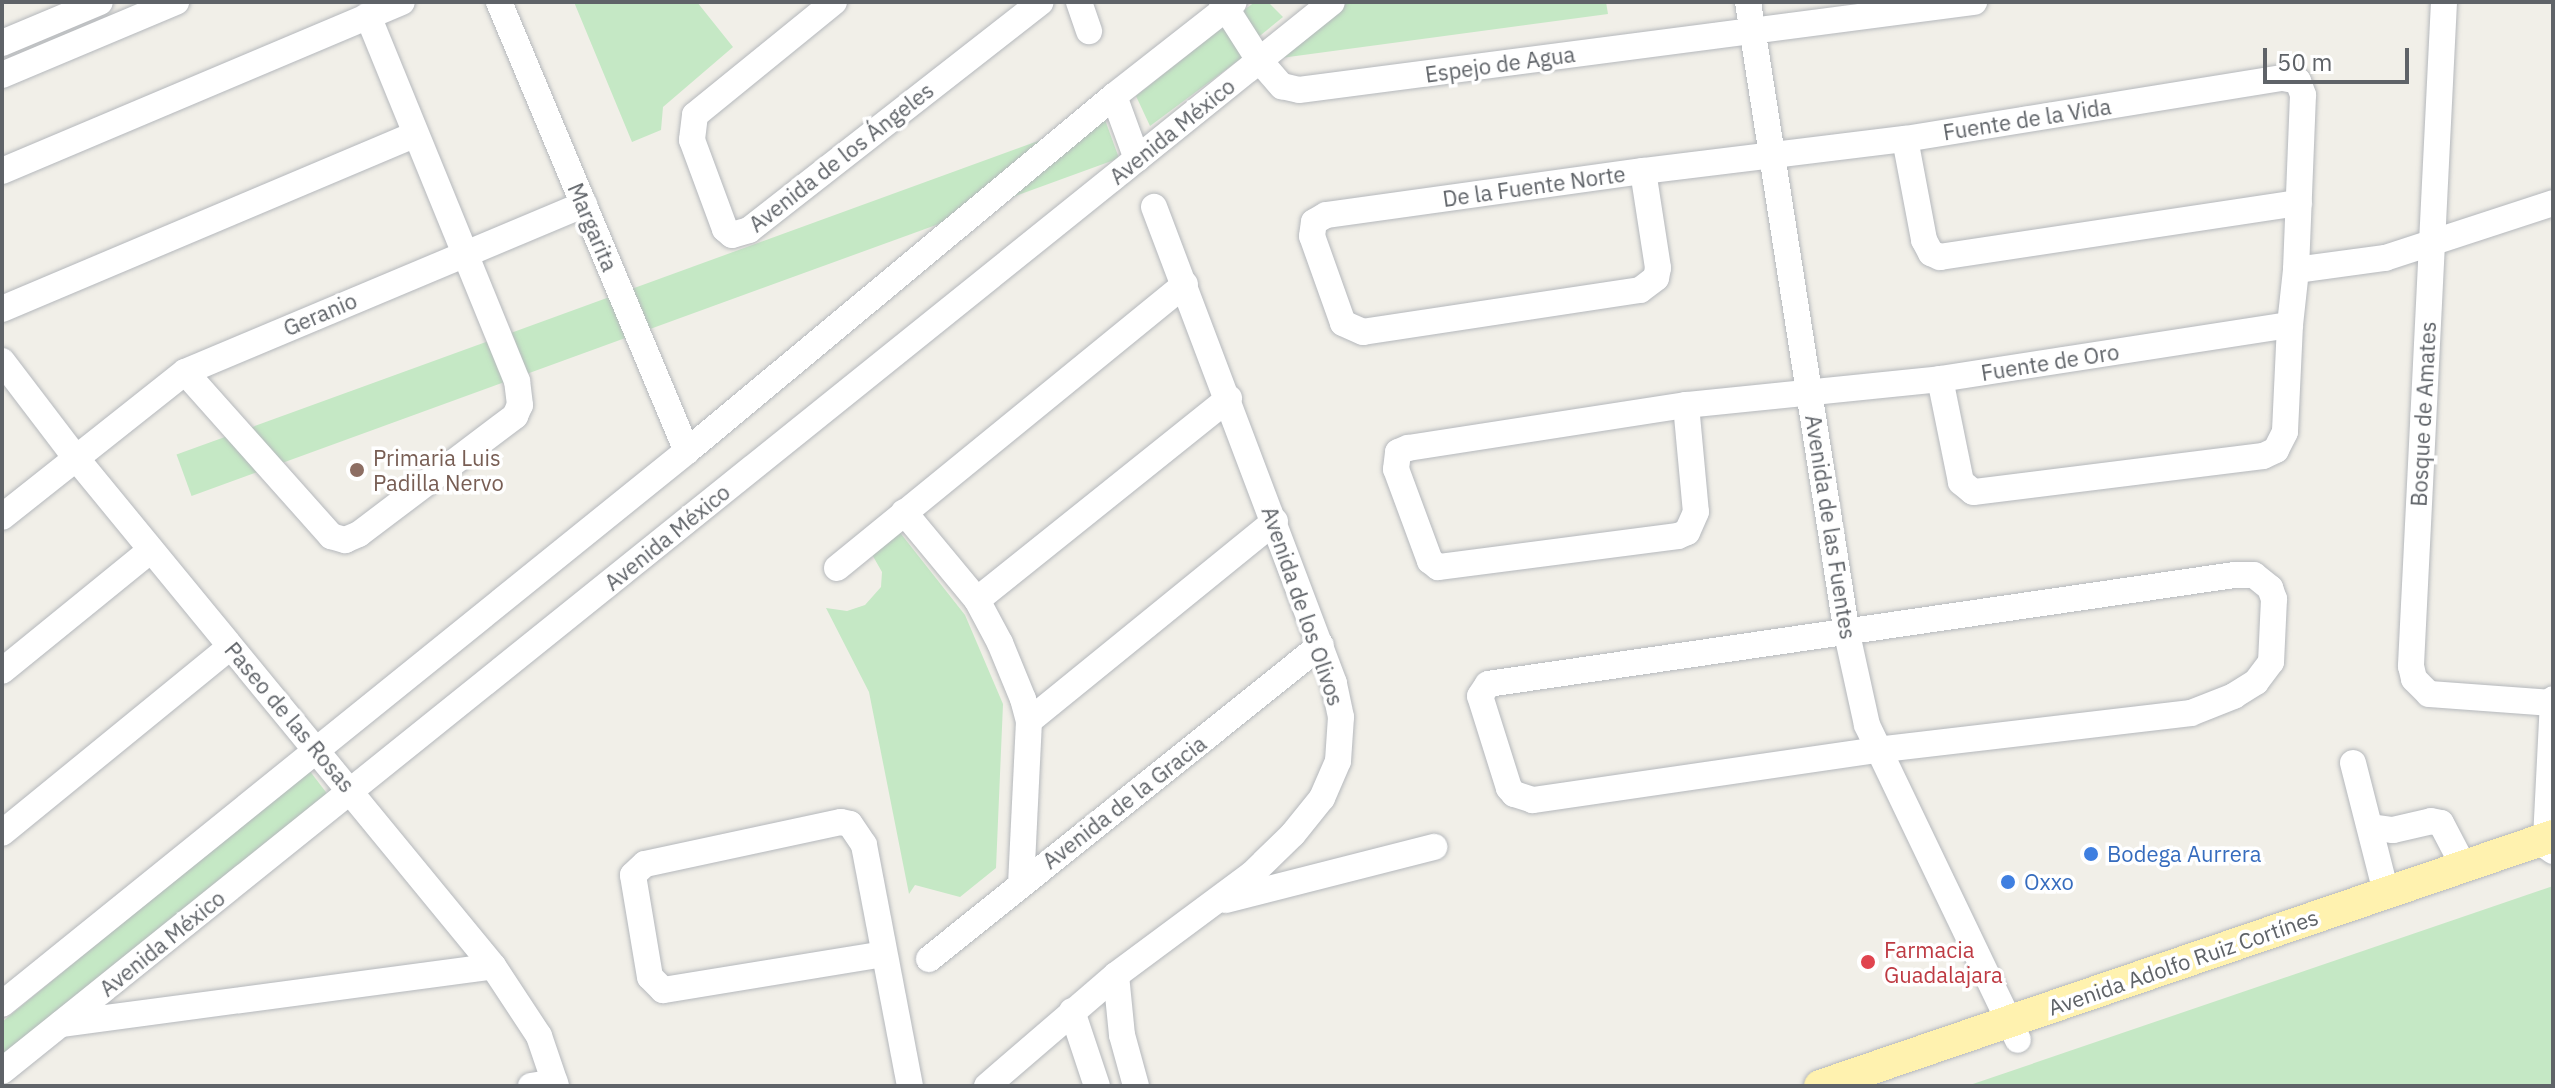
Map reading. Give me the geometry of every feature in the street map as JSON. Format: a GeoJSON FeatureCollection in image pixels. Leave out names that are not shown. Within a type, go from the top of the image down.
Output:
{"type":"FeatureCollection","features":[{"type":"Feature","properties":{"kind":"main road"},"geometry":{"type":"LineString","coordinates":[[1882,1086],[2014,1031],[2551,846]]}},
{"type":"Feature","properties":{"kind":"main road","name":"Avenida Adolfo Ruiz Cortínes"},"geometry":{"type":"LineString","coordinates":[[1820,1086],[2014,1031],[2386,892],[2464,867],[2551,846]]}},
{"type":"Feature","properties":{"kind":"street"},"geometry":{"type":"LineString","coordinates":[[34,61],[7,34],[100,2]]}},
{"type":"Feature","properties":{"kind":"street"},"geometry":{"type":"LineString","coordinates":[[2,75],[176,2]]}},
{"type":"Feature","properties":{"kind":"street"},"geometry":{"type":"LineString","coordinates":[[2,171],[402,2]]}},
{"type":"Feature","properties":{"kind":"street","name":"Margarita"},"geometry":{"type":"LineString","coordinates":[[499,2],[687,451]]}},
{"type":"Feature","properties":{"kind":"street","name":"Avenida de los Ángeles"},"geometry":{"type":"LineString","coordinates":[[834,2],[695,115],[692,140],[725,229],[732,235],[749,230],[1041,2]]}},
{"type":"Feature","properties":{"kind":"street"},"geometry":{"type":"LineString","coordinates":[[1079,2],[1089,31]]}},
{"type":"Feature","properties":{"kind":"street","name":"Avenida México"},"geometry":{"type":"LineString","coordinates":[[2,1071],[1259,60],[1305,11],[1332,2]]}},
{"type":"Feature","properties":{"kind":"street","name":"Avenida de las Fuentes"},"geometry":{"type":"LineString","coordinates":[[1748,2],[1847,634],[1867,725],[2014,1031]]}},
{"type":"Feature","properties":{"kind":"street","name":"Espejo de Agua"},"geometry":{"type":"LineString","coordinates":[[1227,5],[1259,60],[1282,86],[1299,90],[1753,30],[1880,9],[1974,2]]}},
{"type":"Feature","properties":{"kind":"street","name":"Bosque de Amates"},"geometry":{"type":"LineString","coordinates":[[2444,2],[2411,666],[2414,679],[2429,694],[2553,701]]}},
{"type":"Feature","properties":{"kind":"street"},"geometry":{"type":"LineString","coordinates":[[2,1004],[687,451],[1227,5]]}},
{"type":"Feature","properties":{"kind":"street"},"geometry":{"type":"LineString","coordinates":[[185,372],[331,536],[345,540],[359,534],[515,416],[520,405],[517,381],[368,15]]}},
{"type":"Feature","properties":{"kind":"street","name":"Fuente de la Vida"},"geometry":{"type":"LineString","coordinates":[[1771,156],[1905,139],[2283,78],[2298,81],[2303,95],[2299,203]]}},
{"type":"Feature","properties":{"kind":"street"},"geometry":{"type":"LineString","coordinates":[[1114,96],[1137,159]]}},
{"type":"Feature","properties":{"kind":"street"},"geometry":{"type":"LineString","coordinates":[[2,309],[416,134]]}},
{"type":"Feature","properties":{"kind":"street"},"geometry":{"type":"LineString","coordinates":[[1905,139],[1924,240],[1931,253],[1952,257],[2299,203],[2285,432],[2276,450],[2263,456],[1982,494],[1961,482],[1940,379]]}},
{"type":"Feature","properties":{"kind":"street","name":"De la Fuente Norte"},"geometry":{"type":"LineString","coordinates":[[1643,171],[1658,268],[1649,286],[1640,290],[1374,331],[1353,329],[1343,323],[1312,236],[1314,222],[1326,215],[1643,171],[1771,156]]}},
{"type":"Feature","properties":{"kind":"street"},"geometry":{"type":"LineString","coordinates":[[2296,270],[2359,264],[2553,203]]}},
{"type":"Feature","properties":{"kind":"street","name":"Geranio"},"geometry":{"type":"LineString","coordinates":[[2,517],[185,372],[584,204]]}},
{"type":"Feature","properties":{"kind":"street","name":"Avenida de los Olivos"},"geometry":{"type":"LineString","coordinates":[[987,1086],[1116,975],[1252,874],[1293,834],[1322,798],[1338,761],[1341,717],[1321,645],[1154,207]]}},
{"type":"Feature","properties":{"kind":"street"},"geometry":{"type":"LineString","coordinates":[[837,568],[1185,284]]}},
{"type":"Feature","properties":{"kind":"street","name":"Fuente de Oro"},"geometry":{"type":"LineString","coordinates":[[1686,405],[1696,512],[1687,532],[1648,540],[1434,565],[1396,469],[1398,452],[1408,448],[1686,405],[1940,379],[2290,325]]}},
{"type":"Feature","properties":{"kind":"street","name":"Paseo de las Rosas"},"geometry":{"type":"LineString","coordinates":[[2,361],[76,458],[352,790],[493,966],[539,1036],[547,1085]]}},
{"type":"Feature","properties":{"kind":"street"},"geometry":{"type":"LineString","coordinates":[[977,600],[1229,398]]}},
{"type":"Feature","properties":{"kind":"street"},"geometry":{"type":"LineString","coordinates":[[904,512],[977,600],[1014,674],[1029,721],[1021,884]]}},
{"type":"Feature","properties":{"kind":"street"},"geometry":{"type":"LineString","coordinates":[[1029,721],[1275,521]]}},
{"type":"Feature","properties":{"kind":"street"},"geometry":{"type":"LineString","coordinates":[[2,671],[151,550]]}},
{"type":"Feature","properties":{"kind":"street"},"geometry":{"type":"LineString","coordinates":[[2234,575],[2262,579],[2274,599],[2271,662],[2256,682],[2234,696],[2191,713],[1877,750],[1533,800],[1514,794],[1509,788],[1480,696],[1488,684],[1847,634],[2234,575]]}},
{"type":"Feature","properties":{"kind":"street","name":"Avenida de la Gracia"},"geometry":{"type":"LineString","coordinates":[[929,959],[1321,645]]}},
{"type":"Feature","properties":{"kind":"street"},"geometry":{"type":"LineString","coordinates":[[2,833],[230,647]]}},
{"type":"Feature","properties":{"kind":"street"},"geometry":{"type":"LineString","coordinates":[[2551,846],[2553,701]]}},
{"type":"Feature","properties":{"kind":"street"},"geometry":{"type":"LineString","coordinates":[[2353,763],[2386,892]]}},
{"type":"Feature","properties":{"kind":"street"},"geometry":{"type":"LineString","coordinates":[[2371,827],[2393,830],[2431,821],[2441,823],[2464,867]]}},
{"type":"Feature","properties":{"kind":"street"},"geometry":{"type":"LineString","coordinates":[[884,954],[663,990],[650,977],[633,875],[645,864],[841,822],[850,824],[864,845],[910,1086]]}},
{"type":"Feature","properties":{"kind":"street"},"geometry":{"type":"LineString","coordinates":[[1215,903],[1434,847]]}},
{"type":"Feature","properties":{"kind":"street"},"geometry":{"type":"LineString","coordinates":[[61,1024],[493,966]]}},
{"type":"Feature","properties":{"kind":"street"},"geometry":{"type":"LineString","coordinates":[[1116,975],[1122,1035],[1136,1086]]}},
{"type":"Feature","properties":{"kind":"street"},"geometry":{"type":"LineString","coordinates":[[1072,1011],[1097,1086]]}},
{"type":"Feature","properties":{"kind":"green space"},"geometry":{"type":"Polygon","coordinates":[[[574,2],[697,2],[733,47],[663,107],[661,130],[632,142],[574,2]]]}},
{"type":"Feature","properties":{"kind":"green space"},"geometry":{"type":"Polygon","coordinates":[[[1255,2],[1268,2],[1283,17],[1256,39],[1241,12],[1255,2]]]}},
{"type":"Feature","properties":{"kind":"green space"},"geometry":{"type":"Polygon","coordinates":[[[1348,2],[1606,2],[1608,14],[1281,58],[1348,2]]]}},
{"type":"Feature","properties":{"kind":"green space"},"geometry":{"type":"Polygon","coordinates":[[[1228,23],[1243,57],[1150,126],[1136,96],[1228,23]]]}},
{"type":"Feature","properties":{"kind":"green space"},"geometry":{"type":"Polygon","coordinates":[[[1104,117],[1119,158],[192,496],[177,455],[1104,117]]]}},
{"type":"Feature","properties":{"kind":"green space"},"geometry":{"type":"Polygon","coordinates":[[[894,525],[965,615],[1003,704],[996,868],[960,897],[915,885],[909,894],[869,692],[826,608],[847,611],[865,605],[881,587],[882,572],[870,551],[894,525]]]}},
{"type":"Feature","properties":{"kind":"green space"},"geometry":{"type":"Polygon","coordinates":[[[309,770],[332,800],[2,1067],[2,1022],[309,770]]]}},
{"type":"Feature","properties":{"kind":"green space"},"geometry":{"type":"Polygon","coordinates":[[[2553,886],[2553,1086],[1967,1086],[2553,886]]]}},
{"type":"Feature","properties":{"kind":"place","name":"Primaria Luis Padilla Nervo"},"geometry":{"type":"Point","coordinates":[357,470]}},
{"type":"Feature","properties":{"kind":"place","name":"Bodega Aurrera"},"geometry":{"type":"Point","coordinates":[2091,854]}},
{"type":"Feature","properties":{"kind":"place","name":"Oxxo"},"geometry":{"type":"Point","coordinates":[2008,882]}},
{"type":"Feature","properties":{"kind":"place","name":"Farmacia Guadalajara"},"geometry":{"type":"Point","coordinates":[1868,962]}}]}
